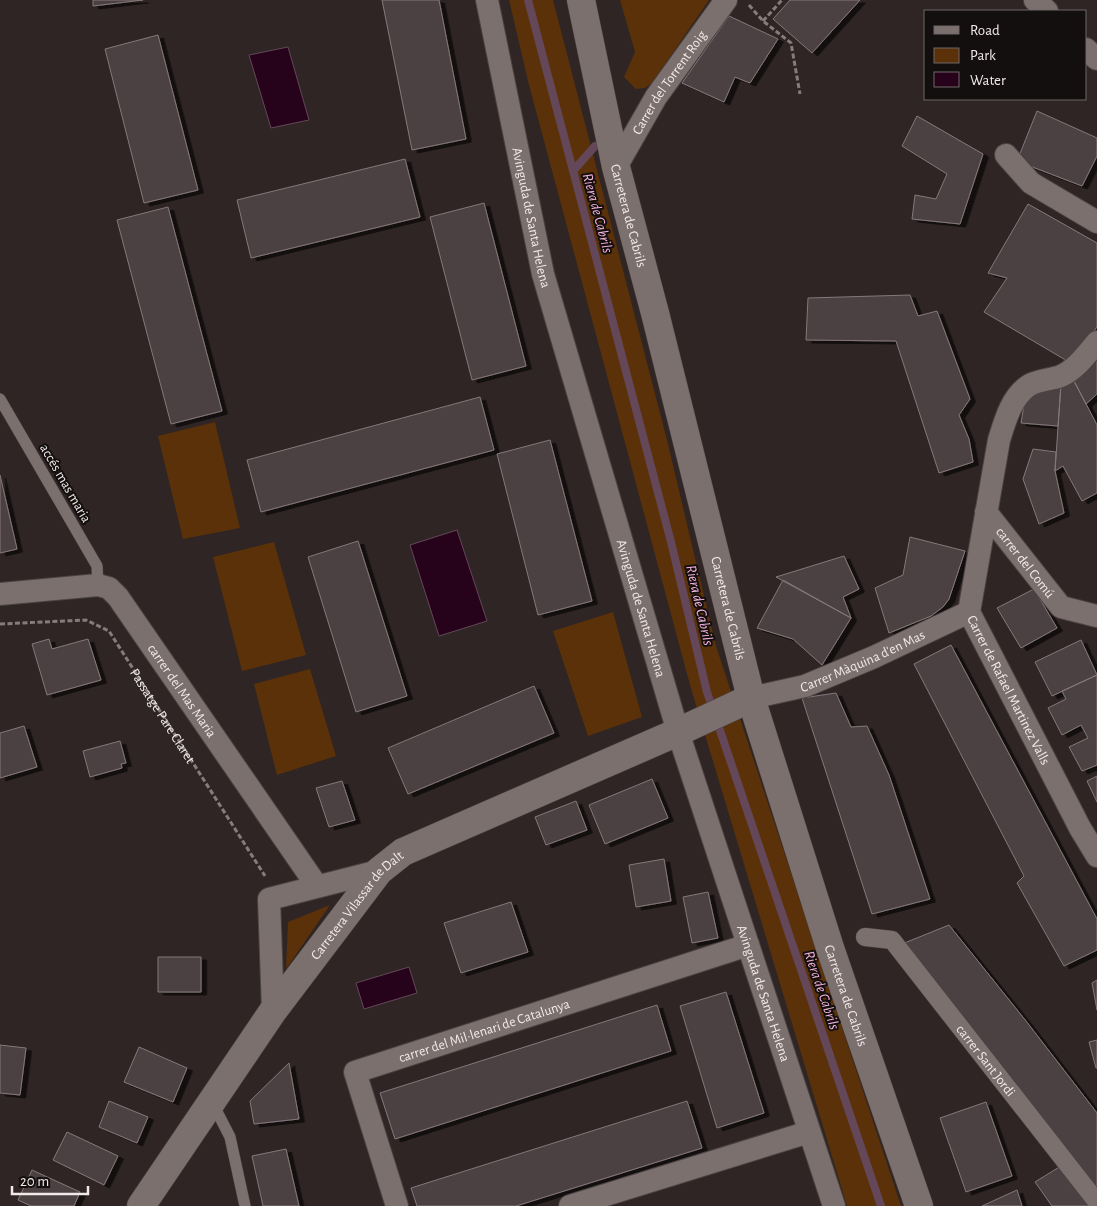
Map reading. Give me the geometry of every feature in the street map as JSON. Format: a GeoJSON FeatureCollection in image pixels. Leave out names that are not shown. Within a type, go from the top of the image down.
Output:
{"type":"FeatureCollection","features":[{"type":"Feature","properties":{"kind":"street","name":"Avinguda de Santa Helena"},"geometry":{"type":"LineString","coordinates":[[487,0],[543,274],[687,728],[748,946],[834,1206]]}},
{"type":"Feature","properties":{"kind":"street","name":"Carretera de Cabrils"},"geometry":{"type":"LineString","coordinates":[[581,0],[616,167],[655,313],[745,701],[919,1206]]}},
{"type":"Feature","properties":{"kind":"street","name":"Carrer del Torrent Roig"},"geometry":{"type":"LineString","coordinates":[[616,167],[656,97],[726,0]]}},
{"type":"Feature","properties":{"kind":"street"},"geometry":{"type":"LineString","coordinates":[[1035,0],[1045,10]]}},
{"type":"Feature","properties":{"kind":"street"},"geometry":{"type":"LineString","coordinates":[[1087,50],[1097,59]]}},
{"type":"Feature","properties":{"kind":"street"},"geometry":{"type":"LineString","coordinates":[[1006,155],[1031,183],[1097,222]]}},
{"type":"Feature","properties":{"kind":"street","name":"Carrer de Rafael Martinez Valls"},"geometry":{"type":"LineString","coordinates":[[1097,342],[1076,366],[1069,371],[1060,376],[1029,385],[1016,398],[1006,418],[999,440],[969,612],[1066,802],[1097,856]]}},
{"type":"Feature","properties":{"kind":"street","name":"carrer del Comú"},"geometry":{"type":"LineString","coordinates":[[986,512],[1061,607],[1097,616]]}},
{"type":"Feature","properties":{"kind":"street"},"geometry":{"type":"LineString","coordinates":[[0,594],[98,585]]}},
{"type":"Feature","properties":{"kind":"street","name":"carrer del Mas Maria"},"geometry":{"type":"LineString","coordinates":[[98,585],[108,588],[118,597],[317,886]]}},
{"type":"Feature","properties":{"kind":"street","name":"Carrer Màquina d'en Mas"},"geometry":{"type":"LineString","coordinates":[[745,701],[805,686],[874,657],[969,612]]}},
{"type":"Feature","properties":{"kind":"street"},"geometry":{"type":"LineString","coordinates":[[687,728],[745,701]]}},
{"type":"Feature","properties":{"kind":"street","name":"Carretera Vilassar de Dalt"},"geometry":{"type":"LineString","coordinates":[[147,1203],[273,1011],[379,871],[404,852],[687,728]]}},
{"type":"Feature","properties":{"kind":"street"},"geometry":{"type":"LineString","coordinates":[[273,1011],[269,899],[379,871]]}},
{"type":"Feature","properties":{"kind":"street","name":"carrer Sant Jordi"},"geometry":{"type":"LineString","coordinates":[[865,937],[892,940],[1097,1202]]}},
{"type":"Feature","properties":{"kind":"street","name":"carrer del Mil·lenari de Catalunya"},"geometry":{"type":"LineString","coordinates":[[397,1206],[355,1072],[748,946]]}},
{"type":"Feature","properties":{"kind":"street"},"geometry":{"type":"LineString","coordinates":[[570,1206],[809,1132]]}},
{"type":"Feature","properties":{"kind":"lane","name":"accés mas maria"},"geometry":{"type":"LineString","coordinates":[[0,399],[97,566],[98,585]]}},
{"type":"Feature","properties":{"kind":"lane"},"geometry":{"type":"LineString","coordinates":[[212,1102],[230,1137],[245,1206]]}},
{"type":"Feature","properties":{"kind":"path"},"geometry":{"type":"LineString","coordinates":[[744,0],[763,21],[791,43],[800,94]]}},
{"type":"Feature","properties":{"kind":"path"},"geometry":{"type":"LineString","coordinates":[[763,21],[782,0]]}},
{"type":"Feature","properties":{"kind":"path","name":"Passatge Pare Claret"},"geometry":{"type":"LineString","coordinates":[[0,624],[86,620],[109,632],[265,873],[269,899]]}},
{"type":"Feature","properties":{"kind":"green space"},"geometry":{"type":"Polygon","coordinates":[[[509,0],[553,0],[667,440],[716,646],[901,1206],[847,1206],[690,685],[529,85],[509,0]]]}},
{"type":"Feature","properties":{"kind":"green space"},"geometry":{"type":"Polygon","coordinates":[[[620,0],[709,0],[652,83],[645,88],[636,89],[624,77],[635,52],[620,0]]]}},
{"type":"Feature","properties":{"kind":"green space"},"geometry":{"type":"Polygon","coordinates":[[[215,422],[240,528],[183,539],[158,436],[215,422]]]}},
{"type":"Feature","properties":{"kind":"green space"},"geometry":{"type":"Polygon","coordinates":[[[274,542],[306,655],[242,671],[213,557],[274,542]]]}},
{"type":"Feature","properties":{"kind":"green space"},"geometry":{"type":"Polygon","coordinates":[[[613,612],[642,717],[588,736],[553,631],[613,612]]]}},
{"type":"Feature","properties":{"kind":"green space"},"geometry":{"type":"Polygon","coordinates":[[[310,669],[336,756],[277,775],[254,684],[310,669]]]}},
{"type":"Feature","properties":{"kind":"green space"},"geometry":{"type":"Polygon","coordinates":[[[330,905],[286,969],[288,922],[330,905]]]}},
{"type":"Feature","properties":{"kind":"water"},"geometry":{"type":"Polygon","coordinates":[[[288,47],[309,120],[271,128],[249,55],[288,47]]]}},
{"type":"Feature","properties":{"kind":"water"},"geometry":{"type":"Polygon","coordinates":[[[457,530],[487,621],[439,636],[410,545],[457,530]]]}},
{"type":"Feature","properties":{"kind":"water"},"geometry":{"type":"Polygon","coordinates":[[[409,967],[417,993],[364,1009],[356,983],[409,967]]]}},
{"type":"Feature","properties":{"kind":"building"},"geometry":{"type":"Polygon","coordinates":[[[93,0],[143,0],[93,6],[93,0]]]}},
{"type":"Feature","properties":{"kind":"building"},"geometry":{"type":"Polygon","coordinates":[[[382,0],[439,0],[466,139],[412,150],[382,0]]]}},
{"type":"Feature","properties":{"kind":"building"},"geometry":{"type":"Polygon","coordinates":[[[790,0],[860,0],[812,53],[773,19],[790,0]]]}},
{"type":"Feature","properties":{"kind":"building"},"geometry":{"type":"Polygon","coordinates":[[[729,16],[778,39],[750,83],[735,77],[724,102],[682,83],[729,16]]]}},
{"type":"Feature","properties":{"kind":"building"},"geometry":{"type":"Polygon","coordinates":[[[158,35],[198,190],[144,203],[105,49],[158,35]]]}},
{"type":"Feature","properties":{"kind":"building"},"geometry":{"type":"Polygon","coordinates":[[[1037,111],[1097,138],[1097,156],[1082,186],[1017,161],[1037,111]]]}},
{"type":"Feature","properties":{"kind":"building"},"geometry":{"type":"Polygon","coordinates":[[[917,116],[983,154],[960,224],[912,219],[915,195],[936,199],[947,174],[902,146],[917,116]]]}},
{"type":"Feature","properties":{"kind":"building"},"geometry":{"type":"Polygon","coordinates":[[[405,159],[420,217],[251,258],[237,200],[405,159]]]}},
{"type":"Feature","properties":{"kind":"building"},"geometry":{"type":"Polygon","coordinates":[[[484,203],[526,366],[472,380],[430,217],[484,203]]]}},
{"type":"Feature","properties":{"kind":"building"},"geometry":{"type":"Polygon","coordinates":[[[1028,204],[1097,243],[1097,327],[1069,362],[984,312],[1007,278],[988,273],[1028,204]]]}},
{"type":"Feature","properties":{"kind":"building"},"geometry":{"type":"Polygon","coordinates":[[[168,207],[222,411],[171,424],[117,220],[168,207]]]}},
{"type":"Feature","properties":{"kind":"building"},"geometry":{"type":"Polygon","coordinates":[[[910,295],[918,316],[937,311],[970,399],[959,415],[969,439],[973,462],[939,473],[896,341],[806,340],[808,298],[910,295]]]}},
{"type":"Feature","properties":{"kind":"building"},"geometry":{"type":"Polygon","coordinates":[[[1097,355],[1097,394],[1086,404],[1073,379],[1097,355]]]}},
{"type":"Feature","properties":{"kind":"building"},"geometry":{"type":"Polygon","coordinates":[[[1073,379],[1097,425],[1097,493],[1082,501],[1063,466],[1055,471],[1061,384],[1073,379]]]}},
{"type":"Feature","properties":{"kind":"building"},"geometry":{"type":"Polygon","coordinates":[[[1061,384],[1058,426],[1021,423],[1025,399],[1061,384]]]}},
{"type":"Feature","properties":{"kind":"building"},"geometry":{"type":"Polygon","coordinates":[[[480,397],[494,450],[261,512],[247,460],[480,397]]]}},
{"type":"Feature","properties":{"kind":"building"},"geometry":{"type":"Polygon","coordinates":[[[550,440],[592,601],[538,615],[497,454],[550,440]]]}},
{"type":"Feature","properties":{"kind":"building"},"geometry":{"type":"Polygon","coordinates":[[[1033,449],[1056,452],[1055,471],[1064,513],[1039,524],[1023,479],[1033,449]]]}},
{"type":"Feature","properties":{"kind":"building"},"geometry":{"type":"Polygon","coordinates":[[[0,475],[17,549],[0,553],[0,475]]]}},
{"type":"Feature","properties":{"kind":"building"},"geometry":{"type":"Polygon","coordinates":[[[910,537],[965,551],[949,599],[943,607],[931,616],[889,633],[875,588],[903,575],[910,537]]]}},
{"type":"Feature","properties":{"kind":"building"},"geometry":{"type":"Polygon","coordinates":[[[358,541],[407,696],[356,712],[308,557],[358,541]]]}},
{"type":"Feature","properties":{"kind":"building"},"geometry":{"type":"Polygon","coordinates":[[[844,556],[859,589],[843,597],[851,618],[776,577],[844,556]]]}},
{"type":"Feature","properties":{"kind":"building"},"geometry":{"type":"Polygon","coordinates":[[[783,580],[851,618],[822,665],[793,639],[757,628],[783,580]]]}},
{"type":"Feature","properties":{"kind":"building"},"geometry":{"type":"Polygon","coordinates":[[[1034,589],[1057,628],[1021,648],[997,608],[1034,589]]]}},
{"type":"Feature","properties":{"kind":"building"},"geometry":{"type":"Polygon","coordinates":[[[49,639],[52,649],[88,639],[101,680],[47,695],[32,644],[49,639]]]}},
{"type":"Feature","properties":{"kind":"building"},"geometry":{"type":"Polygon","coordinates":[[[1081,640],[1097,675],[1052,696],[1035,662],[1081,640]]]}},
{"type":"Feature","properties":{"kind":"building"},"geometry":{"type":"Polygon","coordinates":[[[951,645],[1097,919],[1097,950],[1064,966],[1017,883],[1024,876],[914,664],[951,645]]]}},
{"type":"Feature","properties":{"kind":"building"},"geometry":{"type":"Polygon","coordinates":[[[1097,675],[1097,765],[1082,771],[1069,747],[1088,738],[1081,725],[1062,735],[1048,708],[1066,699],[1062,691],[1097,675]]]}},
{"type":"Feature","properties":{"kind":"building"},"geometry":{"type":"Polygon","coordinates":[[[534,686],[554,733],[408,794],[388,748],[534,686]]]}},
{"type":"Feature","properties":{"kind":"building"},"geometry":{"type":"Polygon","coordinates":[[[836,693],[851,727],[867,726],[889,775],[930,899],[872,914],[802,698],[836,693]]]}},
{"type":"Feature","properties":{"kind":"building"},"geometry":{"type":"Polygon","coordinates":[[[24,726],[37,767],[0,778],[0,733],[24,726]]]}},
{"type":"Feature","properties":{"kind":"building"},"geometry":{"type":"Polygon","coordinates":[[[120,741],[126,763],[121,764],[122,768],[90,777],[83,751],[120,741]]]}},
{"type":"Feature","properties":{"kind":"building"},"geometry":{"type":"Polygon","coordinates":[[[1097,776],[1097,802],[1087,781],[1097,776]]]}},
{"type":"Feature","properties":{"kind":"building"},"geometry":{"type":"Polygon","coordinates":[[[652,779],[668,818],[605,844],[589,805],[652,779]]]}},
{"type":"Feature","properties":{"kind":"building"},"geometry":{"type":"Polygon","coordinates":[[[342,781],[355,820],[329,827],[316,788],[342,781]]]}},
{"type":"Feature","properties":{"kind":"building"},"geometry":{"type":"Polygon","coordinates":[[[576,801],[587,830],[546,845],[535,817],[576,801]]]}},
{"type":"Feature","properties":{"kind":"building"},"geometry":{"type":"Polygon","coordinates":[[[664,859],[671,901],[636,907],[629,865],[664,859]]]}},
{"type":"Feature","properties":{"kind":"building"},"geometry":{"type":"Polygon","coordinates":[[[708,892],[718,938],[692,943],[683,897],[708,892]]]}},
{"type":"Feature","properties":{"kind":"building"},"geometry":{"type":"Polygon","coordinates":[[[511,902],[528,952],[461,973],[444,923],[511,902]]]}},
{"type":"Feature","properties":{"kind":"building"},"geometry":{"type":"Polygon","coordinates":[[[949,925],[1097,1113],[1097,1193],[902,944],[949,925]]]}},
{"type":"Feature","properties":{"kind":"building"},"geometry":{"type":"Polygon","coordinates":[[[158,957],[201,957],[201,992],[158,992],[158,957]]]}},
{"type":"Feature","properties":{"kind":"building"},"geometry":{"type":"Polygon","coordinates":[[[1097,980],[1097,1010],[1092,983],[1097,980]]]}},
{"type":"Feature","properties":{"kind":"building"},"geometry":{"type":"Polygon","coordinates":[[[726,992],[764,1113],[717,1128],[680,1006],[726,992]]]}},
{"type":"Feature","properties":{"kind":"building"},"geometry":{"type":"Polygon","coordinates":[[[657,1005],[671,1051],[395,1139],[380,1093],[657,1005]]]}},
{"type":"Feature","properties":{"kind":"building"},"geometry":{"type":"Polygon","coordinates":[[[1097,1040],[1097,1068],[1096,1068],[1089,1042],[1097,1040]]]}},
{"type":"Feature","properties":{"kind":"building"},"geometry":{"type":"Polygon","coordinates":[[[0,1045],[26,1048],[20,1095],[0,1093],[0,1045]]]}},
{"type":"Feature","properties":{"kind":"building"},"geometry":{"type":"Polygon","coordinates":[[[139,1047],[187,1068],[173,1102],[124,1082],[139,1047]]]}},
{"type":"Feature","properties":{"kind":"building"},"geometry":{"type":"Polygon","coordinates":[[[289,1063],[299,1119],[254,1124],[250,1101],[289,1063]]]}},
{"type":"Feature","properties":{"kind":"building"},"geometry":{"type":"Polygon","coordinates":[[[109,1101],[148,1117],[137,1143],[99,1127],[109,1101]]]}},
{"type":"Feature","properties":{"kind":"building"},"geometry":{"type":"Polygon","coordinates":[[[687,1101],[702,1148],[516,1206],[417,1206],[411,1188],[687,1101]]]}},
{"type":"Feature","properties":{"kind":"building"},"geometry":{"type":"Polygon","coordinates":[[[986,1102],[1012,1176],[966,1192],[940,1118],[986,1102]]]}},
{"type":"Feature","properties":{"kind":"building"},"geometry":{"type":"Polygon","coordinates":[[[67,1132],[118,1156],[104,1185],[53,1160],[67,1132]]]}},
{"type":"Feature","properties":{"kind":"building"},"geometry":{"type":"Polygon","coordinates":[[[286,1149],[299,1206],[263,1206],[252,1156],[286,1149]]]}},
{"type":"Feature","properties":{"kind":"building"},"geometry":{"type":"Polygon","coordinates":[[[1061,1166],[1094,1206],[1052,1206],[1035,1182],[1061,1166]]]}},
{"type":"Feature","properties":{"kind":"building"},"geometry":{"type":"Polygon","coordinates":[[[32,1170],[80,1192],[74,1206],[31,1206],[18,1200],[32,1170]]]}},
{"type":"Feature","properties":{"kind":"building"},"geometry":{"type":"Polygon","coordinates":[[[1017,1190],[1022,1206],[982,1206],[1017,1190]]]}},
{"type":"Feature","properties":{"kind":"waterway","name":"Riera de Cabrils"},"geometry":{"type":"LineString","coordinates":[[528,0],[671,542],[707,692],[881,1206]]}},
{"type":"Feature","properties":{"kind":"waterway"},"geometry":{"type":"LineString","coordinates":[[573,171],[595,146]]}}]}
